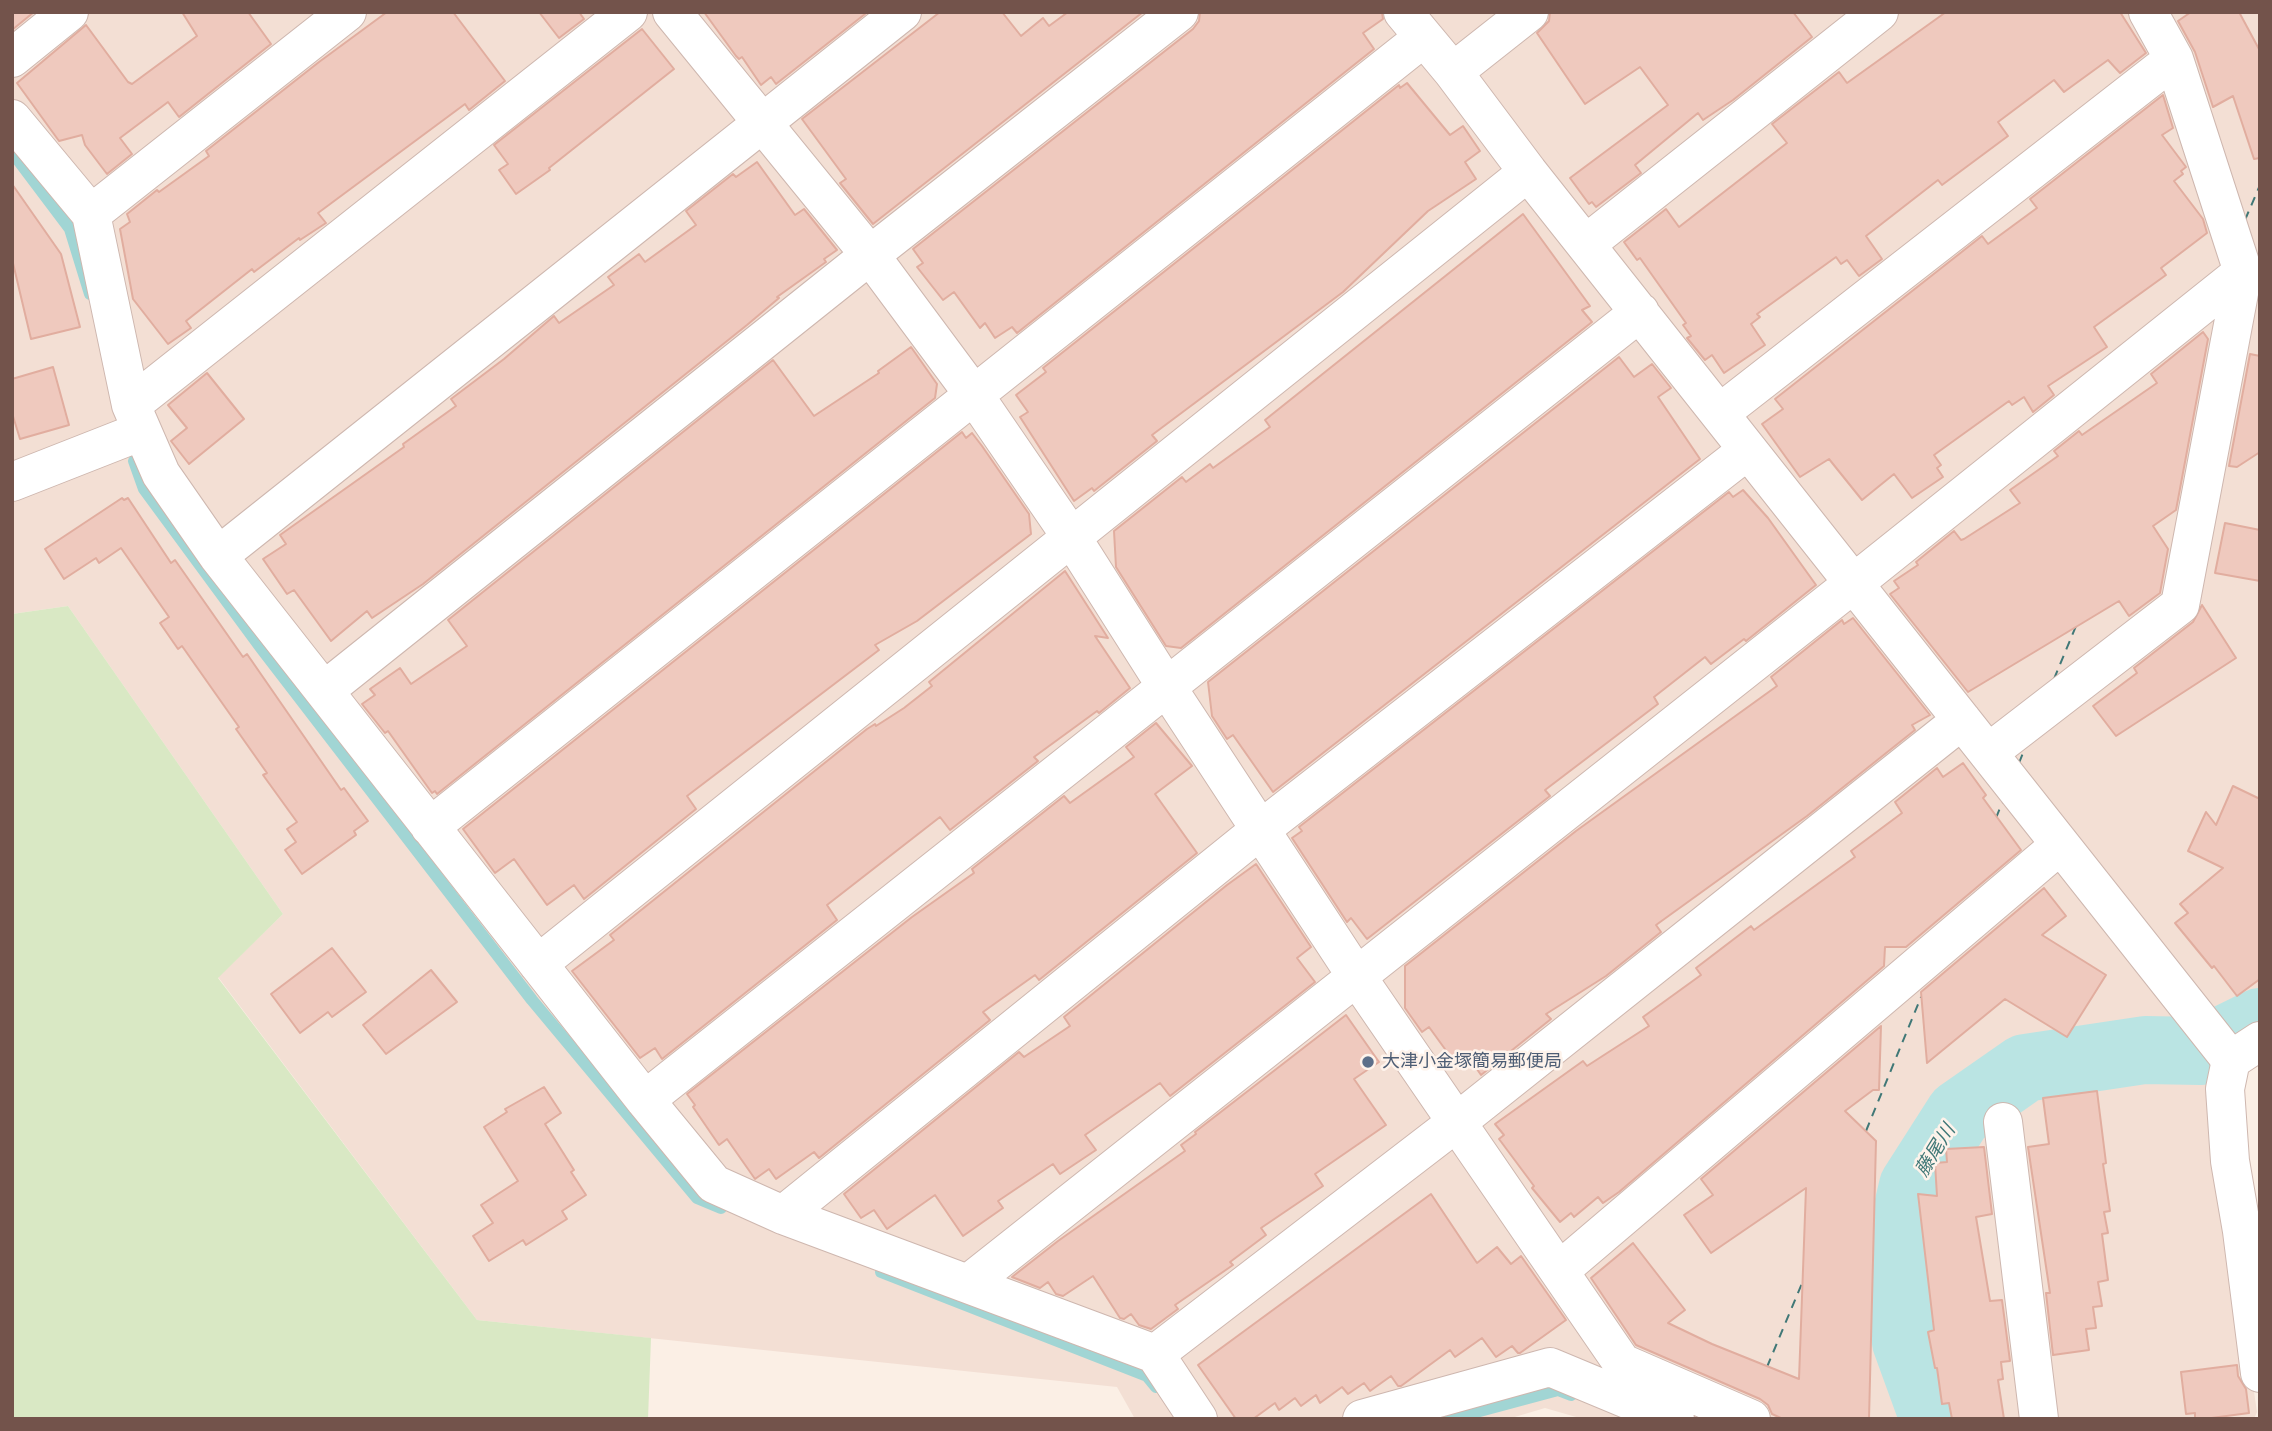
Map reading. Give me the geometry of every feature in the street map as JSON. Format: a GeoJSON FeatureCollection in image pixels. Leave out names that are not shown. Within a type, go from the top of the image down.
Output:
{"type":"FeatureCollection","features":[{"type":"Feature","properties":{"kind":"street"},"geometry":{"type":"LineString","coordinates":[[12,58],[69,12]]}},
{"type":"Feature","properties":{"kind":"street"},"geometry":{"type":"LineString","coordinates":[[91,214],[346,12]]}},
{"type":"Feature","properties":{"kind":"street"},"geometry":{"type":"LineString","coordinates":[[12,482],[137,418],[628,12]]}},
{"type":"Feature","properties":{"kind":"street"},"geometry":{"type":"LineString","coordinates":[[672,12],[870,256],[974,395],[1072,538],[1166,687],[1357,977],[1622,1363],[1751,1419]]}},
{"type":"Feature","properties":{"kind":"street"},"geometry":{"type":"LineString","coordinates":[[218,556],[902,12]]}},
{"type":"Feature","properties":{"kind":"street"},"geometry":{"type":"LineString","coordinates":[[325,690],[1179,12]]}},
{"type":"Feature","properties":{"kind":"street"},"geometry":{"type":"LineString","coordinates":[[1453,72],[1529,12]]}},
{"type":"Feature","properties":{"kind":"street"},"geometry":{"type":"LineString","coordinates":[[1586,244],[1879,12]]}},
{"type":"Feature","properties":{"kind":"street"},"geometry":{"type":"LineString","coordinates":[[1988,753],[2180,604],[2242,272],[2174,59],[2148,12]]}},
{"type":"Feature","properties":{"kind":"street"},"geometry":{"type":"LineString","coordinates":[[430,827],[974,395],[1413,25],[1453,72],[1528,172],[2199,1020],[2238,1051],[2225,1089],[2230,1161],[2260,1373]]}},
{"type":"Feature","properties":{"kind":"street"},"geometry":{"type":"LineString","coordinates":[[1720,413],[2174,59]]}},
{"type":"Feature","properties":{"kind":"street"},"geometry":{"type":"LineString","coordinates":[[12,119],[91,214],[137,418],[161,474],[218,556],[714,1184],[783,1215],[1155,1354],[1198,1419]]}},
{"type":"Feature","properties":{"kind":"street"},"geometry":{"type":"LineString","coordinates":[[538,964],[1528,172]]}},
{"type":"Feature","properties":{"kind":"street"},"geometry":{"type":"LineString","coordinates":[[968,1284],[1854,583],[2242,272]]}},
{"type":"Feature","properties":{"kind":"street"},"geometry":{"type":"LineString","coordinates":[[645,1100],[1640,312]]}},
{"type":"Feature","properties":{"kind":"street"},"geometry":{"type":"LineString","coordinates":[[783,1215],[1260,830],[1748,450]]}},
{"type":"Feature","properties":{"kind":"street"},"geometry":{"type":"LineString","coordinates":[[1155,1354],[1457,1122],[1962,720]]}},
{"type":"Feature","properties":{"kind":"street"},"geometry":{"type":"LineString","coordinates":[[1559,1271],[2060,845]]}},
{"type":"Feature","properties":{"kind":"street"},"geometry":{"type":"LineString","coordinates":[[2003,1122],[2039,1419]]}},
{"type":"Feature","properties":{"kind":"street"},"geometry":{"type":"LineString","coordinates":[[1362,1419],[1550,1367],[1675,1419]]}},
{"type":"Feature","properties":{"kind":"shaded area"},"geometry":{"type":"Polygon","coordinates":[[[12,12],[2260,12],[2260,1033],[2244,1044],[2232,1243],[2257,1412],[2254,1419],[1583,1419],[1545,1408],[1508,1419],[1135,1419],[1117,1387],[477,1320],[218,977],[283,914],[68,606],[12,614],[12,12]]]}},
{"type":"Feature","properties":{"kind":"green space"},"geometry":{"type":"Polygon","coordinates":[[[68,606],[283,914],[218,978],[477,1320],[651,1338],[648,1419],[12,1419],[12,614],[68,606]]]}},
{"type":"Feature","properties":{"kind":"building"},"geometry":{"type":"Polygon","coordinates":[[[12,12],[34,12],[12,30],[12,12]]]}},
{"type":"Feature","properties":{"kind":"building"},"geometry":{"type":"Polygon","coordinates":[[[182,12],[248,12],[271,44],[179,117],[168,102],[120,138],[132,154],[107,174],[85,145],[82,135],[59,141],[17,83],[86,25],[132,84],[197,36],[182,12]]]}},
{"type":"Feature","properties":{"kind":"building"},"geometry":{"type":"Polygon","coordinates":[[[387,12],[453,12],[505,81],[469,110],[465,104],[318,213],[326,223],[300,240],[299,238],[254,272],[252,269],[186,321],[191,328],[168,344],[133,299],[120,229],[130,222],[127,214],[157,190],[159,192],[209,156],[206,151],[387,12]]]}},
{"type":"Feature","properties":{"kind":"building"},"geometry":{"type":"Polygon","coordinates":[[[539,12],[579,12],[584,19],[559,38],[539,12]]]}},
{"type":"Feature","properties":{"kind":"building"},"geometry":{"type":"Polygon","coordinates":[[[704,12],[865,14],[776,84],[771,77],[761,85],[742,57],[739,59],[736,56],[704,12]]]}},
{"type":"Feature","properties":{"kind":"building"},"geometry":{"type":"Polygon","coordinates":[[[940,12],[1002,12],[1021,36],[1043,18],[1049,26],[1068,12],[1143,12],[873,224],[840,183],[846,179],[802,119],[940,12]]]}},
{"type":"Feature","properties":{"kind":"building"},"geometry":{"type":"Polygon","coordinates":[[[1200,12],[1382,12],[1383,19],[1363,33],[1374,49],[1017,333],[1012,327],[995,338],[985,323],[980,328],[954,292],[943,300],[917,267],[923,263],[913,249],[1193,29],[1199,21],[1200,12]]]}},
{"type":"Feature","properties":{"kind":"building"},"geometry":{"type":"Polygon","coordinates":[[[1550,12],[1793,12],[1812,37],[1733,100],[1703,120],[1698,113],[1635,165],[1641,173],[1596,207],[1592,202],[1589,204],[1570,178],[1668,105],[1640,67],[1585,104],[1537,33],[1549,21],[1550,12]]]}},
{"type":"Feature","properties":{"kind":"building"},"geometry":{"type":"Polygon","coordinates":[[[1946,12],[2120,12],[2146,53],[2120,73],[2108,60],[2064,92],[2054,80],[1998,122],[2008,136],[1942,185],[1938,180],[1866,236],[1882,259],[1859,276],[1847,260],[1841,264],[1836,257],[1757,314],[1760,317],[1751,324],[1765,345],[1724,373],[1712,355],[1705,360],[1687,338],[1691,336],[1683,325],[1686,323],[1640,258],[1637,260],[1624,242],[1666,209],[1679,227],[1787,143],[1772,124],[1839,72],[1847,83],[1946,12]]]}},
{"type":"Feature","properties":{"kind":"building"},"geometry":{"type":"Polygon","coordinates":[[[2191,12],[2239,12],[2260,51],[2260,158],[2254,159],[2233,96],[2213,107],[2195,52],[2178,21],[2191,12]]]}},
{"type":"Feature","properties":{"kind":"building"},"geometry":{"type":"Polygon","coordinates":[[[642,29],[674,69],[549,168],[550,170],[516,194],[499,170],[508,164],[494,145],[642,29]]]}},
{"type":"Feature","properties":{"kind":"building"},"geometry":{"type":"Polygon","coordinates":[[[1407,83],[1450,135],[1463,126],[1480,151],[1465,162],[1476,179],[1428,211],[1343,292],[1152,435],[1157,441],[1094,491],[1092,488],[1074,501],[1020,417],[1028,412],[1016,395],[1046,372],[1043,368],[1399,85],[1400,88],[1407,83]]]}},
{"type":"Feature","properties":{"kind":"building"},"geometry":{"type":"Polygon","coordinates":[[[2163,95],[2173,128],[2162,135],[2186,167],[2181,171],[2183,174],[2174,181],[2203,219],[2207,233],[2161,268],[2166,275],[2094,327],[2107,347],[2048,386],[2054,395],[2033,412],[2024,397],[2012,405],[2009,401],[1934,455],[1941,465],[1937,468],[1943,477],[1912,498],[1894,474],[1862,500],[1829,459],[1800,477],[1762,424],[1783,409],[1775,399],[1982,236],[1988,244],[2037,208],[2030,199],[2163,95]]]}},
{"type":"Feature","properties":{"kind":"building"},"geometry":{"type":"Polygon","coordinates":[[[757,162],[795,215],[804,209],[837,250],[824,259],[826,262],[777,297],[779,298],[747,325],[423,584],[372,618],[367,611],[331,641],[294,590],[287,594],[263,559],[286,544],[280,535],[404,447],[403,444],[456,406],[451,399],[504,359],[554,316],[559,323],[614,285],[608,277],[639,254],[645,262],[696,225],[686,211],[733,174],[736,177],[757,162]]]}},
{"type":"Feature","properties":{"kind":"building"},"geometry":{"type":"Polygon","coordinates":[[[12,184],[61,254],[80,327],[31,339],[12,259],[12,184]]]}},
{"type":"Feature","properties":{"kind":"building"},"geometry":{"type":"Polygon","coordinates":[[[1523,214],[1590,306],[1582,310],[1592,322],[1181,648],[1166,646],[1116,567],[1114,531],[1182,477],[1186,482],[1210,464],[1213,468],[1270,427],[1265,420],[1523,214]]]}},
{"type":"Feature","properties":{"kind":"building"},"geometry":{"type":"Polygon","coordinates":[[[2203,332],[2208,339],[2176,510],[2153,526],[2168,549],[2160,593],[2129,616],[2119,601],[1968,692],[1890,594],[1899,588],[1894,581],[1918,565],[1916,562],[1954,531],[1961,540],[1964,539],[2020,503],[2010,490],[2058,456],[2054,451],[2079,431],[2082,435],[2157,383],[2151,374],[2203,332]]]}},
{"type":"Feature","properties":{"kind":"building"},"geometry":{"type":"Polygon","coordinates":[[[911,347],[937,384],[935,398],[437,794],[435,791],[432,793],[388,731],[385,733],[362,704],[375,695],[370,689],[400,668],[411,684],[467,646],[448,620],[773,360],[814,416],[879,373],[878,371],[911,347]]]}},
{"type":"Feature","properties":{"kind":"building"},"geometry":{"type":"Polygon","coordinates":[[[2250,354],[2260,356],[2260,452],[2237,467],[2229,466],[2250,354]]]}},
{"type":"Feature","properties":{"kind":"building"},"geometry":{"type":"Polygon","coordinates":[[[1619,357],[1634,377],[1652,364],[1671,388],[1658,397],[1700,459],[1273,792],[1233,735],[1227,739],[1212,716],[1208,682],[1619,357]]]}},
{"type":"Feature","properties":{"kind":"building"},"geometry":{"type":"Polygon","coordinates":[[[53,367],[69,425],[20,439],[12,413],[12,379],[53,367]]]}},
{"type":"Feature","properties":{"kind":"building"},"geometry":{"type":"Polygon","coordinates":[[[207,373],[244,419],[189,464],[171,441],[187,428],[168,405],[207,373]]]}},
{"type":"Feature","properties":{"kind":"building"},"geometry":{"type":"Polygon","coordinates":[[[962,432],[966,438],[972,433],[1029,514],[1031,534],[917,621],[875,645],[879,650],[687,796],[696,809],[584,899],[574,885],[547,905],[514,859],[495,873],[463,829],[962,432]]]}},
{"type":"Feature","properties":{"kind":"building"},"geometry":{"type":"Polygon","coordinates":[[[1743,490],[1768,518],[1816,585],[1746,641],[1744,639],[1711,664],[1705,657],[1654,697],[1658,704],[1545,790],[1550,796],[1367,939],[1351,918],[1347,922],[1292,838],[1302,831],[1299,827],[1729,492],[1733,497],[1743,490]]]}},
{"type":"Feature","properties":{"kind":"building"},"geometry":{"type":"Polygon","coordinates":[[[122,498],[128,498],[171,563],[175,560],[243,657],[247,654],[341,790],[344,788],[368,821],[354,831],[356,835],[302,874],[285,850],[296,842],[287,829],[297,822],[263,775],[267,773],[236,729],[239,727],[182,646],[178,649],[160,623],[169,617],[121,548],[99,563],[96,558],[64,579],[45,549],[122,498]]]}},
{"type":"Feature","properties":{"kind":"building"},"geometry":{"type":"Polygon","coordinates":[[[2225,523],[2260,530],[2260,581],[2215,573],[2225,523]]]}},
{"type":"Feature","properties":{"kind":"building"},"geometry":{"type":"Polygon","coordinates":[[[1065,571],[1108,638],[1095,636],[1130,688],[1099,713],[1097,711],[1034,757],[1038,761],[950,830],[940,817],[827,905],[837,920],[662,1059],[655,1048],[640,1058],[572,971],[614,940],[610,935],[867,729],[904,708],[932,686],[929,682],[1065,571]]]}},
{"type":"Feature","properties":{"kind":"building"},"geometry":{"type":"Polygon","coordinates":[[[2202,605],[2236,658],[2116,736],[2093,706],[2137,673],[2134,668],[2193,622],[2202,605]]]}},
{"type":"Feature","properties":{"kind":"building"},"geometry":{"type":"Polygon","coordinates":[[[1853,618],[1930,715],[1912,725],[1915,730],[1807,816],[1656,925],[1661,932],[1606,976],[1546,1014],[1551,1019],[1481,1075],[1470,1059],[1458,1067],[1429,1027],[1422,1032],[1405,1008],[1405,966],[1576,831],[1777,686],[1771,677],[1842,620],[1844,624],[1853,618]]]}},
{"type":"Feature","properties":{"kind":"building"},"geometry":{"type":"Polygon","coordinates":[[[1156,723],[1192,766],[1155,794],[1197,853],[1039,980],[1035,975],[983,1012],[990,1020],[819,1158],[814,1152],[776,1179],[769,1169],[755,1179],[727,1139],[719,1145],[687,1094],[912,917],[974,873],[972,869],[1064,796],[1070,803],[1134,757],[1126,747],[1156,723]]]}},
{"type":"Feature","properties":{"kind":"building"},"geometry":{"type":"Polygon","coordinates":[[[1963,763],[1986,795],[1983,798],[2021,850],[1906,947],[1885,947],[1884,966],[1619,1192],[1603,1203],[1598,1197],[1574,1217],[1571,1213],[1560,1222],[1532,1188],[1534,1186],[1499,1139],[1504,1135],[1495,1124],[1583,1061],[1587,1066],[1649,1026],[1643,1017],[1701,975],[1696,968],[1751,926],[1754,930],[1855,857],[1851,851],[1902,813],[1895,802],[1937,768],[1943,777],[1963,763]]]}},
{"type":"Feature","properties":{"kind":"building"},"geometry":{"type":"Polygon","coordinates":[[[2233,786],[2260,799],[2260,979],[2237,996],[2175,923],[2188,913],[2180,904],[2223,868],[2188,851],[2206,812],[2216,825],[2233,786]]]}},
{"type":"Feature","properties":{"kind":"building"},"geometry":{"type":"Polygon","coordinates":[[[1256,864],[1311,947],[1297,958],[1315,982],[1170,1096],[1160,1083],[1085,1135],[1096,1150],[1060,1174],[1053,1164],[998,1201],[1003,1208],[963,1236],[935,1195],[887,1229],[874,1210],[861,1218],[844,1194],[1019,1052],[1024,1057],[1070,1026],[1064,1017],[1256,864]]]}},
{"type":"Feature","properties":{"kind":"building"},"geometry":{"type":"Polygon","coordinates":[[[2044,888],[2066,916],[2042,935],[2106,975],[2067,1037],[2005,999],[1927,1063],[1921,992],[2044,888]]]}},
{"type":"Feature","properties":{"kind":"building"},"geometry":{"type":"Polygon","coordinates":[[[332,948],[366,992],[332,1017],[328,1012],[300,1033],[271,994],[332,948]]]}},
{"type":"Feature","properties":{"kind":"building"},"geometry":{"type":"Polygon","coordinates":[[[431,970],[457,1002],[386,1054],[363,1025],[431,970]]]}},
{"type":"Feature","properties":{"kind":"building"},"geometry":{"type":"Polygon","coordinates":[[[1346,1015],[1379,1062],[1354,1079],[1386,1125],[1315,1174],[1323,1186],[1261,1228],[1266,1235],[1230,1262],[1233,1265],[1175,1305],[1178,1309],[1151,1329],[1139,1325],[1131,1314],[1124,1319],[1120,1318],[1093,1276],[1063,1296],[1056,1294],[1048,1282],[1040,1288],[1012,1277],[1185,1151],[1181,1145],[1196,1134],[1195,1132],[1346,1015]]]}},
{"type":"Feature","properties":{"kind":"building"},"geometry":{"type":"Polygon","coordinates":[[[1881,1026],[1879,1090],[1873,1090],[1845,1111],[1876,1141],[1869,1419],[1783,1419],[1772,1414],[1768,1405],[1760,1399],[1636,1345],[1591,1278],[1633,1243],[1685,1310],[1668,1323],[1799,1379],[1806,1188],[1711,1253],[1684,1215],[1713,1195],[1701,1179],[1881,1026]]]}},
{"type":"Feature","properties":{"kind":"building"},"geometry":{"type":"Polygon","coordinates":[[[544,1087],[561,1113],[545,1124],[574,1170],[571,1172],[586,1195],[562,1211],[567,1219],[526,1245],[523,1240],[489,1261],[473,1236],[493,1223],[481,1205],[518,1181],[484,1127],[507,1112],[505,1109],[544,1087]]]}},
{"type":"Feature","properties":{"kind":"building"},"geometry":{"type":"Polygon","coordinates":[[[2097,1091],[2110,1211],[2104,1212],[2108,1233],[2102,1234],[2108,1280],[2098,1282],[2102,1306],[2093,1307],[2096,1328],[2086,1329],[2089,1350],[2053,1355],[2046,1293],[2050,1293],[2028,1147],[2049,1144],[2043,1098],[2097,1091]]]}},
{"type":"Feature","properties":{"kind":"building"},"geometry":{"type":"Polygon","coordinates":[[[1984,1147],[1992,1214],[1976,1217],[1990,1301],[2002,1300],[2010,1361],[2001,1362],[2003,1379],[1998,1380],[2004,1419],[1952,1419],[1949,1403],[1942,1404],[1928,1332],[1934,1330],[1918,1194],[1937,1196],[1935,1163],[1947,1162],[1946,1149],[1984,1147]]]}},
{"type":"Feature","properties":{"kind":"building"},"geometry":{"type":"Polygon","coordinates":[[[1431,1194],[1477,1263],[1497,1247],[1511,1264],[1521,1256],[1566,1320],[1520,1353],[1512,1346],[1496,1357],[1482,1338],[1455,1357],[1450,1350],[1401,1386],[1398,1386],[1391,1376],[1370,1391],[1364,1383],[1348,1394],[1342,1387],[1320,1403],[1316,1395],[1301,1406],[1295,1398],[1279,1410],[1275,1403],[1253,1419],[1236,1419],[1198,1365],[1431,1194]]]}},
{"type":"Feature","properties":{"kind":"building"},"geometry":{"type":"Polygon","coordinates":[[[2237,1365],[2238,1376],[2246,1389],[2249,1413],[2204,1419],[2195,1419],[2195,1413],[2186,1414],[2181,1372],[2237,1365]]]}},
{"type":"Feature","properties":{"kind":"waterway"},"geometry":{"type":"LineString","coordinates":[[12,152],[70,229],[90,294]]}},
{"type":"Feature","properties":{"kind":"waterway"},"geometry":{"type":"LineString","coordinates":[[134,461],[144,489],[261,648],[532,1000],[697,1198],[721,1208]]}},
{"type":"Feature","properties":{"kind":"waterway","name":"藤尾川"},"geometry":{"type":"LineString","coordinates":[[1934,1419],[1906,1342],[1896,1258],[1913,1186],[1959,1114],[2025,1068],[2145,1050],[2201,1051],[2260,1022]]}},
{"type":"Feature","properties":{"kind":"waterway"},"geometry":{"type":"LineString","coordinates":[[881,1272],[1147,1376],[1156,1387]]}},
{"type":"Feature","properties":{"kind":"waterway"},"geometry":{"type":"LineString","coordinates":[[1450,1419],[1558,1390],[1571,1395]]}},
{"type":"Feature","properties":{"kind":"ferry route"},"geometry":{"type":"LineString","coordinates":[[2245,220],[2260,185]]}},
{"type":"Feature","properties":{"kind":"ferry route"},"geometry":{"type":"LineString","coordinates":[[2054,679],[2076,626]]}},
{"type":"Feature","properties":{"kind":"ferry route"},"geometry":{"type":"LineString","coordinates":[[2019,763],[2025,748]]}},
{"type":"Feature","properties":{"kind":"ferry route"},"geometry":{"type":"LineString","coordinates":[[1996,818],[2002,803]]}},
{"type":"Feature","properties":{"kind":"ferry route"},"geometry":{"type":"LineString","coordinates":[[1866,1131],[1921,997]]}},
{"type":"Feature","properties":{"kind":"ferry route"},"geometry":{"type":"LineString","coordinates":[[1767,1367],[1803,1281]]}},
{"type":"Feature","properties":{"kind":"place","name":"大津小金塚簡易郵便局"},"geometry":{"type":"Point","coordinates":[1368,1062]}}]}
